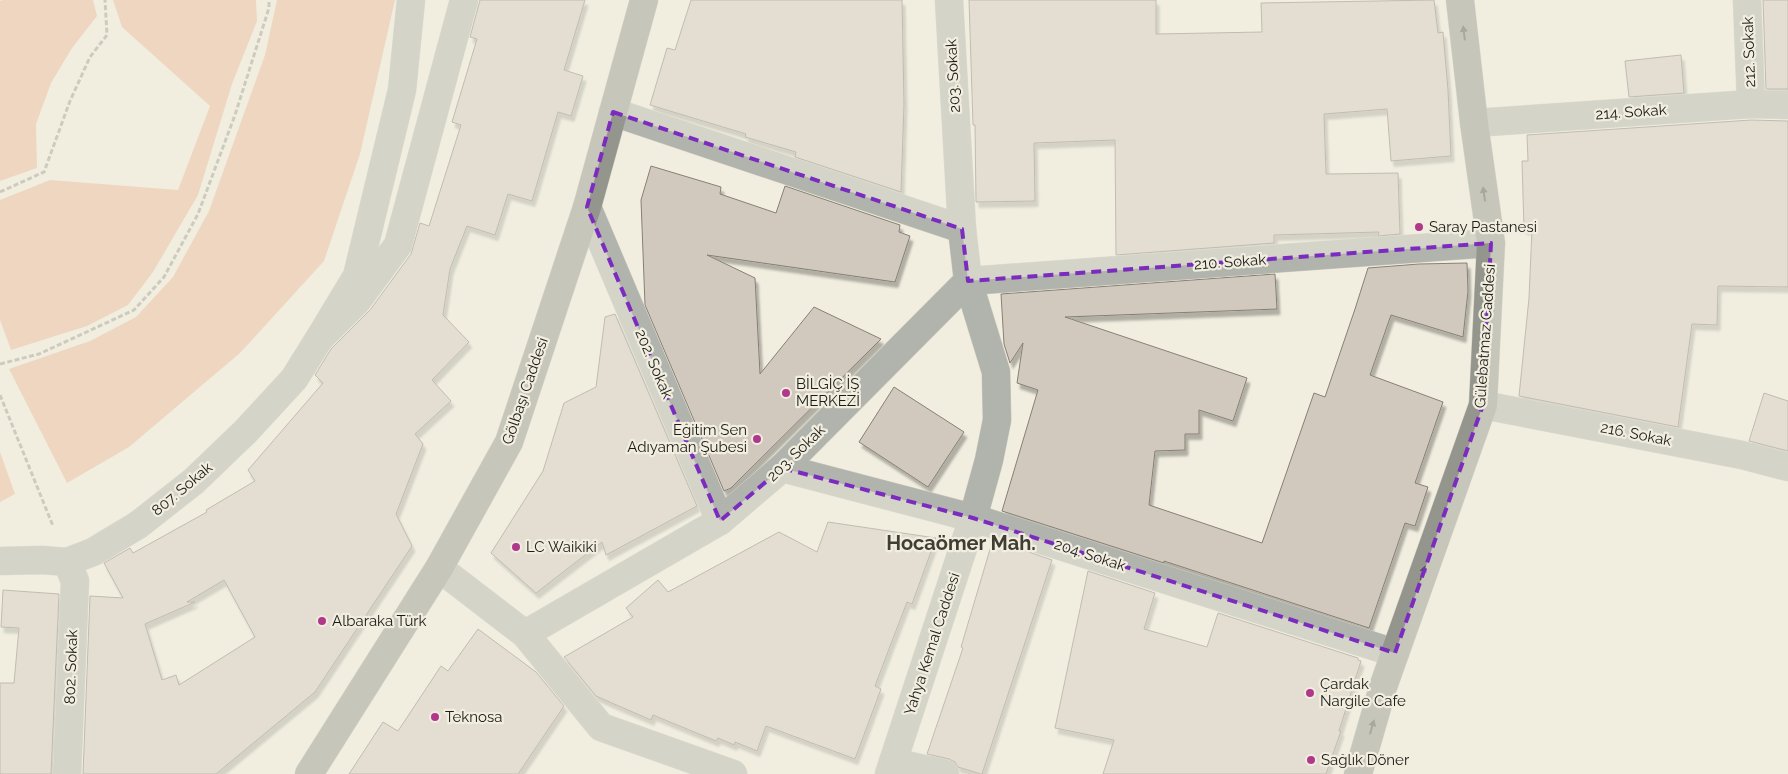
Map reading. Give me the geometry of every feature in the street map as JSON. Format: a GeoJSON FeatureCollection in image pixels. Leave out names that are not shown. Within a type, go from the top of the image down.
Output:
{"type":"FeatureCollection","features":[{"type":"Feature","properties":{"kind":"main road","name":"Gölbaşı Caddesi"},"geometry":{"type":"LineString","coordinates":[[309,774],[439,568],[509,442],[587,207],[644,0]]}},
{"type":"Feature","properties":{"kind":"main road","name":"Gülebatmaz Caddesi"},"geometry":{"type":"LineString","coordinates":[[1358,774],[1395,653],[1483,405],[1491,243],[1474,123],[1460,0]]}},
{"type":"Feature","properties":{"kind":"street"},"geometry":{"type":"LineString","coordinates":[[319,339],[357,276],[402,90],[412,0]]}},
{"type":"Feature","properties":{"kind":"street"},"geometry":{"type":"LineString","coordinates":[[319,339],[357,301],[398,245],[464,0]]}},
{"type":"Feature","properties":{"kind":"street","name":"203. Sokak"},"geometry":{"type":"LineString","coordinates":[[525,634],[720,521],[782,468],[968,281],[962,230],[949,0]]}},
{"type":"Feature","properties":{"kind":"street","name":"212. Sokak"},"geometry":{"type":"LineString","coordinates":[[1747,0],[1751,104]]}},
{"type":"Feature","properties":{"kind":"street","name":"214. Sokak"},"geometry":{"type":"LineString","coordinates":[[1474,123],[1751,104],[1788,105]]}},
{"type":"Feature","properties":{"kind":"street"},"geometry":{"type":"LineString","coordinates":[[613,112],[962,230]]}},
{"type":"Feature","properties":{"kind":"street","name":"202. Sokak"},"geometry":{"type":"LineString","coordinates":[[587,207],[720,521]]}},
{"type":"Feature","properties":{"kind":"street","name":"210. Sokak"},"geometry":{"type":"LineString","coordinates":[[968,281],[1491,243]]}},
{"type":"Feature","properties":{"kind":"street","name":"Yahya Kemal Caddesi"},"geometry":{"type":"LineString","coordinates":[[891,768],[973,518],[990,460],[997,420],[996,372],[968,281]]}},
{"type":"Feature","properties":{"kind":"street","name":"807. Sokak"},"geometry":{"type":"LineString","coordinates":[[0,561],[42,560],[67,562],[93,552],[138,525],[194,481],[246,431],[294,378],[319,339]]}},
{"type":"Feature","properties":{"kind":"street","name":"216. Sokak"},"geometry":{"type":"LineString","coordinates":[[1483,405],[1742,455],[1788,467]]}},
{"type":"Feature","properties":{"kind":"street","name":"204. Sokak"},"geometry":{"type":"LineString","coordinates":[[782,468],[973,518],[1395,653]]}},
{"type":"Feature","properties":{"kind":"street","name":"802. Sokak"},"geometry":{"type":"LineString","coordinates":[[67,562],[75,581],[67,774]]}},
{"type":"Feature","properties":{"kind":"street"},"geometry":{"type":"LineString","coordinates":[[439,568],[525,634],[601,727],[733,774]]}},
{"type":"Feature","properties":{"kind":"street"},"geometry":{"type":"LineString","coordinates":[[891,768],[945,774]]}},
{"type":"Feature","properties":{"kind":"path"},"geometry":{"type":"LineString","coordinates":[[0,192],[44,172],[70,101],[90,58],[107,35],[105,0]]}},
{"type":"Feature","properties":{"kind":"path"},"geometry":{"type":"LineString","coordinates":[[0,364],[39,354],[134,310],[164,277],[198,214],[235,115],[269,8],[269,0]]}},
{"type":"Feature","properties":{"kind":"path"},"geometry":{"type":"LineString","coordinates":[[0,395],[67,562]]}},
{"type":"Feature","properties":{"kind":"highlighted area"},"geometry":{"type":"Polygon","coordinates":[[[613,112],[962,229],[968,281],[1491,243],[1483,405],[1395,653],[973,518],[782,468],[720,521],[587,207],[613,112]]]}},
{"type":"Feature","properties":{"kind":"shaded area"},"geometry":{"type":"Polygon","coordinates":[[[93,0],[97,16],[72,48],[51,83],[36,124],[37,168],[0,181],[0,1],[93,0]]]}},
{"type":"Feature","properties":{"kind":"shaded area"},"geometry":{"type":"Polygon","coordinates":[[[113,0],[256,0],[257,21],[232,84],[198,195],[153,272],[128,305],[87,326],[11,350],[0,320],[0,200],[50,180],[178,190],[210,106],[122,27],[113,0]]]}},
{"type":"Feature","properties":{"kind":"shaded area"},"geometry":{"type":"Polygon","coordinates":[[[277,0],[395,0],[360,154],[324,261],[240,353],[129,447],[67,483],[9,369],[90,341],[136,317],[173,277],[209,211],[265,55],[277,0]]]}},
{"type":"Feature","properties":{"kind":"shaded area"},"geometry":{"type":"Polygon","coordinates":[[[0,452],[15,494],[0,502],[0,452]]]}},
{"type":"Feature","properties":{"kind":"building"},"geometry":{"type":"Polygon","coordinates":[[[480,0],[585,0],[564,70],[583,76],[571,116],[558,112],[532,201],[508,194],[495,235],[467,226],[450,269],[443,315],[469,342],[432,380],[451,401],[415,434],[423,444],[396,514],[412,546],[315,692],[216,774],[83,774],[90,596],[123,598],[104,563],[130,548],[133,553],[207,512],[206,510],[255,481],[248,470],[323,383],[315,375],[331,349],[370,310],[411,254],[420,223],[429,226],[461,125],[452,122],[477,39],[470,37],[480,0]],[[224,580],[187,602],[195,602],[145,624],[162,680],[176,675],[179,685],[255,637],[224,580]]]}},
{"type":"Feature","properties":{"kind":"building"},"geometry":{"type":"Polygon","coordinates":[[[691,0],[902,0],[904,104],[901,192],[795,157],[796,152],[745,137],[746,134],[650,105],[667,48],[675,50],[691,0]]]}},
{"type":"Feature","properties":{"kind":"building"},"geometry":{"type":"Polygon","coordinates":[[[969,0],[1156,0],[1156,34],[1262,32],[1261,3],[1434,0],[1438,33],[1443,32],[1451,156],[1391,161],[1387,109],[1324,114],[1326,174],[1398,173],[1400,234],[1378,236],[1379,232],[1274,235],[1274,243],[1116,255],[1115,140],[1034,143],[1035,201],[976,202],[975,125],[973,125],[969,0]]]}},
{"type":"Feature","properties":{"kind":"building"},"geometry":{"type":"Polygon","coordinates":[[[1763,0],[1788,0],[1788,89],[1766,89],[1763,0]]]}},
{"type":"Feature","properties":{"kind":"building"},"geometry":{"type":"Polygon","coordinates":[[[1681,55],[1684,93],[1629,97],[1625,61],[1681,55]]]}},
{"type":"Feature","properties":{"kind":"building"},"geometry":{"type":"Polygon","coordinates":[[[1751,120],[1788,121],[1788,287],[1718,286],[1717,325],[1692,324],[1678,427],[1519,396],[1529,298],[1532,229],[1524,229],[1522,161],[1528,161],[1527,135],[1751,120]]]}},
{"type":"Feature","properties":{"kind":"building"},"geometry":{"type":"Polygon","coordinates":[[[651,166],[721,187],[720,194],[776,213],[785,186],[900,225],[899,232],[910,236],[895,282],[707,255],[755,278],[760,374],[814,307],[881,339],[731,488],[724,491],[645,305],[641,200],[651,166]]]}},
{"type":"Feature","properties":{"kind":"building"},"geometry":{"type":"Polygon","coordinates":[[[1467,263],[1468,291],[1463,337],[1391,315],[1370,375],[1443,402],[1415,483],[1428,487],[1415,526],[1405,523],[1369,628],[1164,561],[1164,563],[1002,511],[1038,390],[1017,383],[1023,343],[1010,363],[1004,344],[1001,294],[1275,274],[1277,309],[1065,317],[1247,378],[1233,421],[1199,410],[1199,434],[1185,434],[1185,450],[1155,451],[1149,505],[1262,543],[1314,393],[1325,397],[1368,268],[1467,263]]]}},
{"type":"Feature","properties":{"kind":"building"},"geometry":{"type":"Polygon","coordinates":[[[615,314],[697,506],[606,555],[602,542],[536,593],[491,553],[543,471],[564,403],[596,387],[605,317],[615,314]]]}},
{"type":"Feature","properties":{"kind":"building"},"geometry":{"type":"Polygon","coordinates":[[[894,387],[964,432],[928,487],[859,442],[894,387]]]}},
{"type":"Feature","properties":{"kind":"building"},"geometry":{"type":"Polygon","coordinates":[[[1764,393],[1788,401],[1788,451],[1749,441],[1764,393]]]}},
{"type":"Feature","properties":{"kind":"building"},"geometry":{"type":"Polygon","coordinates":[[[828,522],[936,538],[912,604],[907,602],[875,686],[881,689],[855,759],[766,726],[757,751],[735,742],[734,745],[718,738],[716,741],[653,715],[651,720],[596,696],[564,657],[633,617],[626,608],[658,580],[668,592],[779,532],[817,552],[828,522]]]}},
{"type":"Feature","properties":{"kind":"building"},"geometry":{"type":"Polygon","coordinates":[[[991,546],[1026,551],[1052,560],[981,774],[958,767],[955,762],[949,759],[927,754],[963,648],[961,647],[991,546]]]}},
{"type":"Feature","properties":{"kind":"building"},"geometry":{"type":"Polygon","coordinates":[[[1088,571],[1155,593],[1144,629],[1207,647],[1218,613],[1358,658],[1361,661],[1339,731],[1341,731],[1326,774],[1103,774],[1114,740],[1055,728],[1088,571]]]}},
{"type":"Feature","properties":{"kind":"building"},"geometry":{"type":"Polygon","coordinates":[[[3,590],[59,594],[51,774],[0,774],[0,683],[14,683],[19,628],[1,627],[3,590]]]}},
{"type":"Feature","properties":{"kind":"building"},"geometry":{"type":"Polygon","coordinates":[[[478,629],[536,672],[564,706],[518,774],[349,774],[383,722],[398,731],[441,666],[448,671],[478,629]]]}},
{"type":"Feature","properties":{"kind":"place","name":"Saray Pastanesi"},"geometry":{"type":"Point","coordinates":[1419,227]}},
{"type":"Feature","properties":{"kind":"place","name":"BİLGİÇ İŞ MERKEZİ"},"geometry":{"type":"Point","coordinates":[786,393]}},
{"type":"Feature","properties":{"kind":"place","name":"Eğitim Sen Adıyaman Şubesi"},"geometry":{"type":"Point","coordinates":[757,439]}},
{"type":"Feature","properties":{"kind":"place","name":"LC Waikiki"},"geometry":{"type":"Point","coordinates":[516,547]}},
{"type":"Feature","properties":{"kind":"place","name":"Albaraka Türk"},"geometry":{"type":"Point","coordinates":[322,621]}},
{"type":"Feature","properties":{"kind":"place","name":"Çardak Nargile Cafe"},"geometry":{"type":"Point","coordinates":[1310,693]}},
{"type":"Feature","properties":{"kind":"place","name":"Teknosa"},"geometry":{"type":"Point","coordinates":[435,717]}},
{"type":"Feature","properties":{"kind":"place","name":"Sağlık Döner"},"geometry":{"type":"Point","coordinates":[1311,760]}},
{"type":"Feature","properties":{"kind":"district","name":"Hocaömer Mah."},"geometry":{"type":"Point","coordinates":[961,543]}}]}
